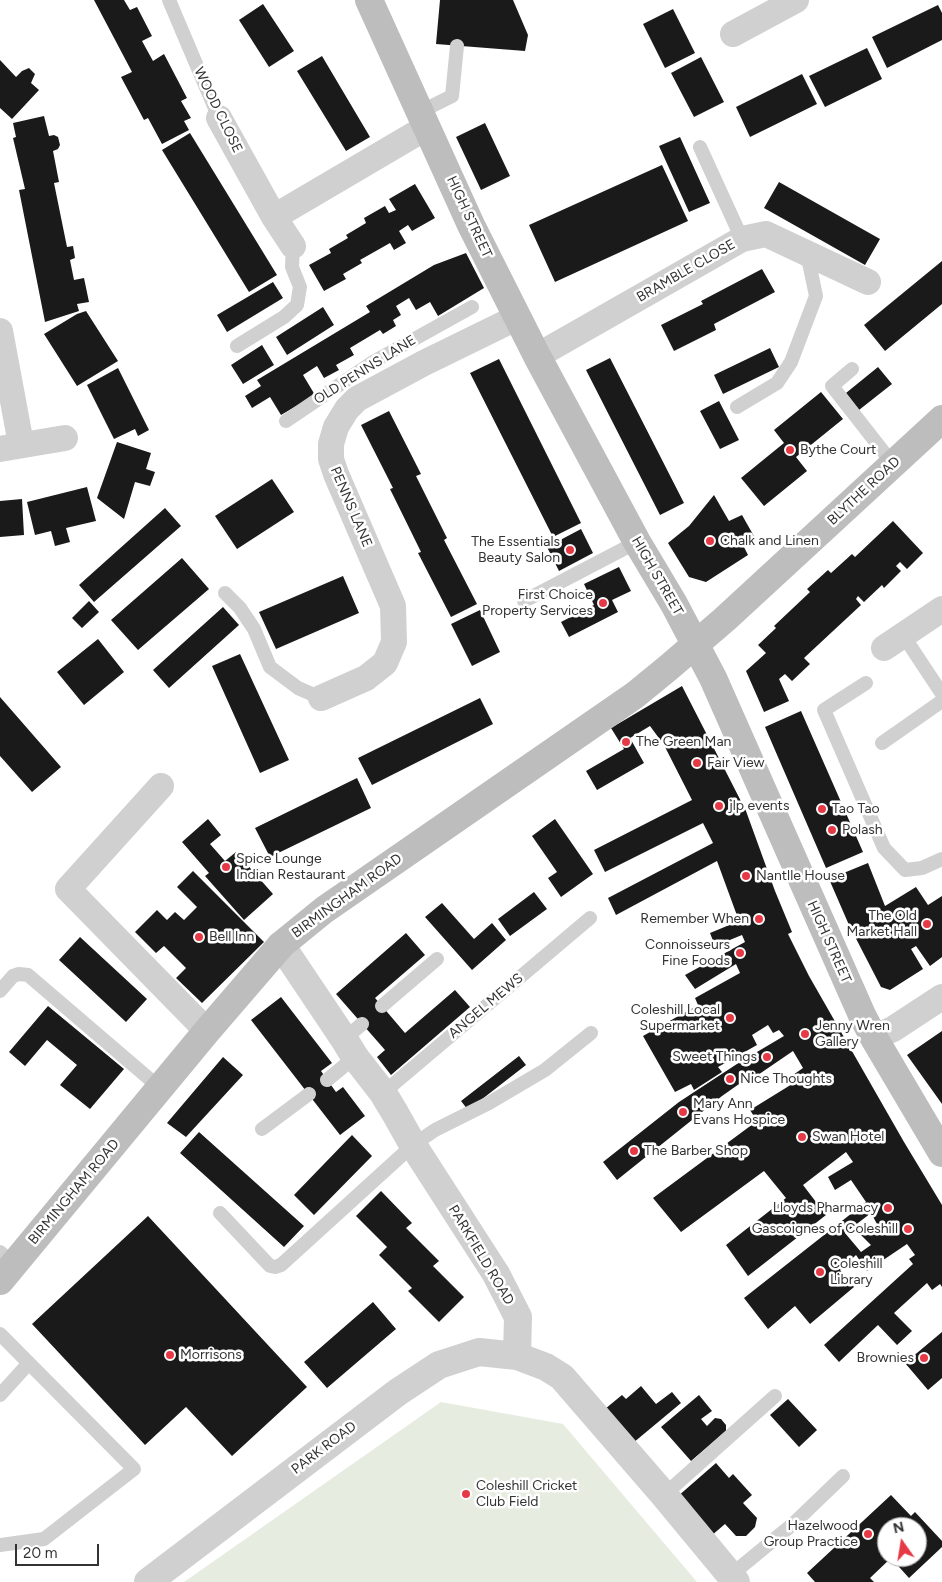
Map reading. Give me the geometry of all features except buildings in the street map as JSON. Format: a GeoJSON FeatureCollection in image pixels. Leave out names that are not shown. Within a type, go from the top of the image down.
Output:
{"type":"FeatureCollection","features":[{"type":"Feature","properties":{"kind":"main road","name":"HIGH STREET"},"geometry":{"type":"LineString","coordinates":[[369,0],[471,225],[537,356],[713,678],[852,993],[874,1038],[942,1153]]}},
{"type":"Feature","properties":{"kind":"main road","name":"BLYTHE ROAD"},"geometry":{"type":"LineString","coordinates":[[696,644],[942,419]]}},
{"type":"Feature","properties":{"kind":"main road","name":"BIRMINGHAM ROAD"},"geometry":{"type":"LineString","coordinates":[[5,1266],[281,945],[324,910],[635,694],[696,644]]}},
{"type":"Feature","properties":{"kind":"street"},"geometry":{"type":"LineString","coordinates":[[733,34],[796,0]]}},
{"type":"Feature","properties":{"kind":"street","name":"WOOD CLOSE"},"geometry":{"type":"LineString","coordinates":[[219,118],[274,217],[293,246]]}},
{"type":"Feature","properties":{"kind":"street"},"geometry":{"type":"LineString","coordinates":[[274,217],[424,119]]}},
{"type":"Feature","properties":{"kind":"street","name":"BRAMBLE CLOSE"},"geometry":{"type":"LineString","coordinates":[[537,356],[742,239],[766,234],[868,282]]}},
{"type":"Feature","properties":{"kind":"street","name":"PENNS LANE"},"geometry":{"type":"LineString","coordinates":[[321,698],[366,678],[386,663],[394,642],[393,606],[331,459],[330,444],[336,427],[346,408],[357,399],[424,363],[518,317]]}},
{"type":"Feature","properties":{"kind":"street"},"geometry":{"type":"LineString","coordinates":[[0,331],[11,447],[65,438]]}},
{"type":"Feature","properties":{"kind":"street"},"geometry":{"type":"LineString","coordinates":[[893,642],[942,609]]}},
{"type":"Feature","properties":{"kind":"street"},"geometry":{"type":"LineString","coordinates":[[161,786],[68,889],[207,1031]]}},
{"type":"Feature","properties":{"kind":"street","name":"PARKFIELD ROAD"},"geometry":{"type":"LineString","coordinates":[[281,945],[354,1040],[413,1145],[496,1274],[518,1317],[517,1356]]}},
{"type":"Feature","properties":{"kind":"street"},"geometry":{"type":"LineString","coordinates":[[874,1038],[894,1028],[942,997]]}},
{"type":"Feature","properties":{"kind":"street","name":"PARK ROAD"},"geometry":{"type":"LineString","coordinates":[[148,1582],[398,1392],[439,1365],[478,1352],[517,1356]]}},
{"type":"Feature","properties":{"kind":"street"},"geometry":{"type":"LineString","coordinates":[[517,1356],[546,1367],[562,1377],[734,1578]]}},
{"type":"Feature","properties":{"kind":"lane","name":"WOOD CLOSE"},"geometry":{"type":"LineString","coordinates":[[172,1],[219,118]]}},
{"type":"Feature","properties":{"kind":"lane"},"geometry":{"type":"LineString","coordinates":[[424,119],[452,96],[457,46]]}},
{"type":"Feature","properties":{"kind":"lane"},"geometry":{"type":"LineString","coordinates":[[700,147],[742,239]]}},
{"type":"Feature","properties":{"kind":"lane"},"geometry":{"type":"LineString","coordinates":[[237,346],[284,317],[297,305],[300,287],[292,267],[293,246]]}},
{"type":"Feature","properties":{"kind":"lane"},"geometry":{"type":"LineString","coordinates":[[737,407],[776,383],[791,362],[816,296],[807,254]]}},
{"type":"Feature","properties":{"kind":"lane","name":"OLD PENNS LANE"},"geometry":{"type":"LineString","coordinates":[[286,421],[373,362],[472,307]]}},
{"type":"Feature","properties":{"kind":"lane"},"geometry":{"type":"LineString","coordinates":[[410,340],[424,363]]}},
{"type":"Feature","properties":{"kind":"lane"},"geometry":{"type":"LineString","coordinates":[[852,369],[832,386],[893,464]]}},
{"type":"Feature","properties":{"kind":"lane"},"geometry":{"type":"LineString","coordinates":[[524,601],[637,542]]}},
{"type":"Feature","properties":{"kind":"lane"},"geometry":{"type":"LineString","coordinates":[[225,594],[240,608],[254,629],[270,667],[298,688],[321,698]]}},
{"type":"Feature","properties":{"kind":"lane"},"geometry":{"type":"LineString","coordinates":[[893,642],[942,694]]}},
{"type":"Feature","properties":{"kind":"lane"},"geometry":{"type":"LineString","coordinates":[[866,683],[824,710],[884,848],[905,870],[922,868],[942,859]]}},
{"type":"Feature","properties":{"kind":"lane"},"geometry":{"type":"LineString","coordinates":[[882,743],[942,701]]}},
{"type":"Feature","properties":{"kind":"lane","name":"ANGEL MEWS"},"geometry":{"type":"LineString","coordinates":[[389,1103],[590,918]]}},
{"type":"Feature","properties":{"kind":"lane"},"geometry":{"type":"LineString","coordinates":[[382,1006],[436,959]]}},
{"type":"Feature","properties":{"kind":"lane"},"geometry":{"type":"LineString","coordinates":[[0,991],[13,976],[19,974],[28,975],[160,1088]]}},
{"type":"Feature","properties":{"kind":"lane"},"geometry":{"type":"LineString","coordinates":[[220,1213],[270,1266],[275,1268],[281,1265],[413,1145],[435,1130],[489,1103],[545,1070],[591,1033]]}},
{"type":"Feature","properties":{"kind":"lane"},"geometry":{"type":"LineString","coordinates":[[327,1080],[354,1040]]}},
{"type":"Feature","properties":{"kind":"lane"},"geometry":{"type":"LineString","coordinates":[[262,1129],[309,1094]]}},
{"type":"Feature","properties":{"kind":"lane"},"geometry":{"type":"LineString","coordinates":[[0,1334],[134,1469],[44,1539],[0,1545]]}},
{"type":"Feature","properties":{"kind":"lane"},"geometry":{"type":"LineString","coordinates":[[0,1395],[29,1362]]}},
{"type":"Feature","properties":{"kind":"lane"},"geometry":{"type":"LineString","coordinates":[[664,1494],[775,1396]]}},
{"type":"Feature","properties":{"kind":"lane"},"geometry":{"type":"LineString","coordinates":[[734,1578],[794,1524],[842,1476]]}},
{"type":"Feature","properties":{"kind":"shaded area","name":"Coleshill Cricket Club Field"},"geometry":{"type":"Polygon","coordinates":[[[441,1402],[563,1424],[697,1582],[184,1582],[441,1402]]]}},
{"type":"Feature","properties":{"kind":"place","name":"Bythe Court"},"geometry":{"type":"Point","coordinates":[790,450]}},
{"type":"Feature","properties":{"kind":"place","name":"Chalk and Linen"},"geometry":{"type":"Point","coordinates":[710,541]}},
{"type":"Feature","properties":{"kind":"place","name":"The Essentials Beauty Salon"},"geometry":{"type":"Point","coordinates":[570,550]}},
{"type":"Feature","properties":{"kind":"place","name":"First Choice Property Services"},"geometry":{"type":"Point","coordinates":[603,603]}},
{"type":"Feature","properties":{"kind":"place","name":"The Green Man"},"geometry":{"type":"Point","coordinates":[626,742]}},
{"type":"Feature","properties":{"kind":"place","name":"Fair View"},"geometry":{"type":"Point","coordinates":[697,763]}},
{"type":"Feature","properties":{"kind":"place","name":"jlp events"},"geometry":{"type":"Point","coordinates":[719,806]}},
{"type":"Feature","properties":{"kind":"place","name":"Tao Tao"},"geometry":{"type":"Point","coordinates":[822,809]}},
{"type":"Feature","properties":{"kind":"place","name":"Polash"},"geometry":{"type":"Point","coordinates":[832,830]}},
{"type":"Feature","properties":{"kind":"place","name":"Spice Lounge Indian Restaurant"},"geometry":{"type":"Point","coordinates":[226,867]}},
{"type":"Feature","properties":{"kind":"place","name":"Nantlle House"},"geometry":{"type":"Point","coordinates":[746,876]}},
{"type":"Feature","properties":{"kind":"place","name":"Remember When"},"geometry":{"type":"Point","coordinates":[759,919]}},
{"type":"Feature","properties":{"kind":"place","name":"The Old Market Hall"},"geometry":{"type":"Point","coordinates":[927,924]}},
{"type":"Feature","properties":{"kind":"place","name":"Bell Inn"},"geometry":{"type":"Point","coordinates":[199,937]}},
{"type":"Feature","properties":{"kind":"place","name":"Connoisseurs Fine Foods"},"geometry":{"type":"Point","coordinates":[740,953]}},
{"type":"Feature","properties":{"kind":"place","name":"Coleshill Local Supermarket"},"geometry":{"type":"Point","coordinates":[730,1018]}},
{"type":"Feature","properties":{"kind":"place","name":"Jenny Wren Gallery"},"geometry":{"type":"Point","coordinates":[805,1034]}},
{"type":"Feature","properties":{"kind":"place","name":"Sweet Things"},"geometry":{"type":"Point","coordinates":[767,1057]}},
{"type":"Feature","properties":{"kind":"place","name":"Nice Thoughts"},"geometry":{"type":"Point","coordinates":[730,1079]}},
{"type":"Feature","properties":{"kind":"place","name":"Mary Ann Evans Hospice"},"geometry":{"type":"Point","coordinates":[683,1112]}},
{"type":"Feature","properties":{"kind":"place","name":"Swan Hotel"},"geometry":{"type":"Point","coordinates":[802,1137]}},
{"type":"Feature","properties":{"kind":"place","name":"The Barber Shop"},"geometry":{"type":"Point","coordinates":[634,1151]}},
{"type":"Feature","properties":{"kind":"place","name":"Lloyds Pharmacy"},"geometry":{"type":"Point","coordinates":[888,1208]}},
{"type":"Feature","properties":{"kind":"place","name":"Gascoignes of Coleshill"},"geometry":{"type":"Point","coordinates":[908,1229]}},
{"type":"Feature","properties":{"kind":"place","name":"Coleshill Library"},"geometry":{"type":"Point","coordinates":[820,1272]}},
{"type":"Feature","properties":{"kind":"place","name":"Morrisons"},"geometry":{"type":"Point","coordinates":[170,1355]}},
{"type":"Feature","properties":{"kind":"place","name":"Brownies"},"geometry":{"type":"Point","coordinates":[924,1358]}},
{"type":"Feature","properties":{"kind":"place","name":"Coleshill Cricket Club Field"},"geometry":{"type":"Point","coordinates":[466,1494]}},
{"type":"Feature","properties":{"kind":"place","name":"Hazelwood Group Practice"},"geometry":{"type":"Point","coordinates":[868,1534]}}]}
